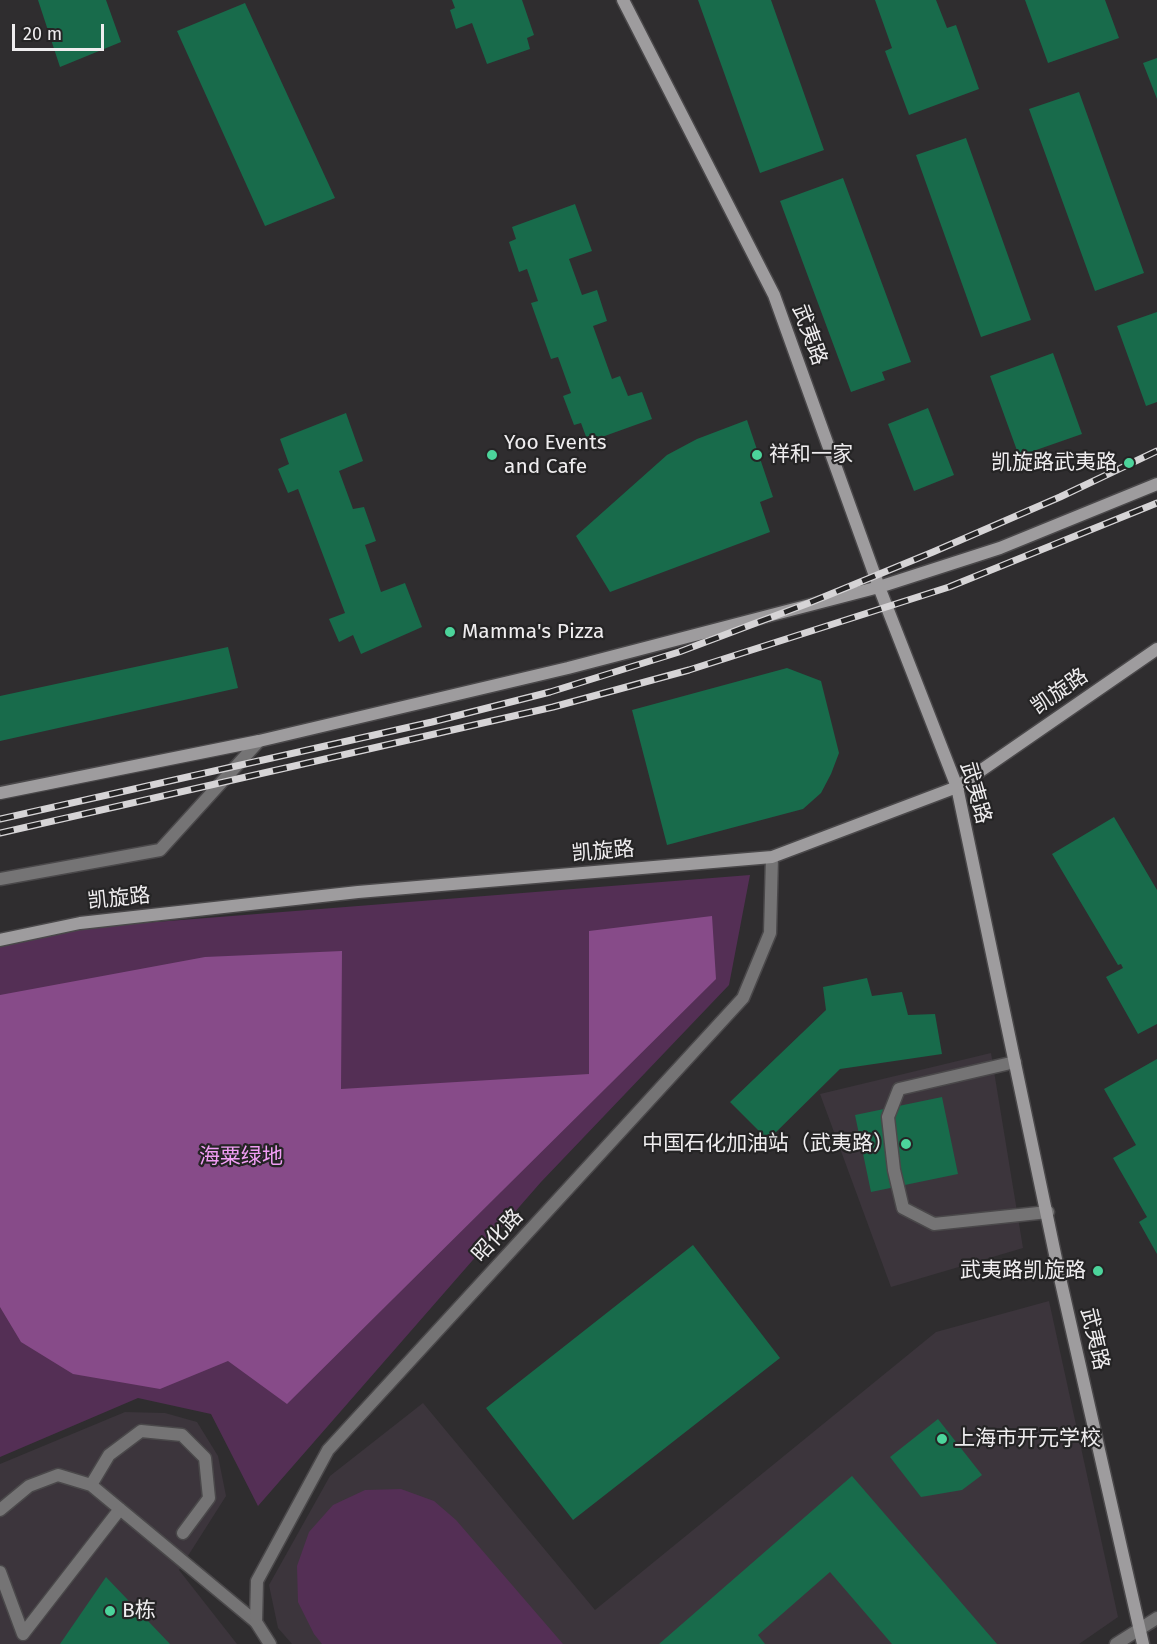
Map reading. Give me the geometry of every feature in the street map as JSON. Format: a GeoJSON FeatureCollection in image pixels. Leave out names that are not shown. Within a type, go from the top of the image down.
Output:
{"type":"FeatureCollection","features":[{"type":"Feature","properties":{"kind":"street","name":"武夷路"},"geometry":{"type":"LineString","coordinates":[[623,0],[774,295],[879,587],[957,787],[1048,1212],[1060,1278],[1143,1644]]}},
{"type":"Feature","properties":{"kind":"street"},"geometry":{"type":"LineString","coordinates":[[0,793],[259,741],[568,668],[879,587],[1000,548],[1157,484]]}},
{"type":"Feature","properties":{"kind":"street","name":"凯旋路"},"geometry":{"type":"LineString","coordinates":[[0,940],[80,923],[358,892],[772,857],[957,787],[1157,649]]}},
{"type":"Feature","properties":{"kind":"street"},"geometry":{"type":"LineString","coordinates":[[0,879],[160,850],[259,741]]}},
{"type":"Feature","properties":{"kind":"street","name":"昭化路"},"geometry":{"type":"LineString","coordinates":[[256,1622],[256,1581],[328,1450],[743,998],[770,933],[772,857]]}},
{"type":"Feature","properties":{"kind":"street"},"geometry":{"type":"LineString","coordinates":[[1015,1062],[899,1089],[888,1117],[894,1170],[903,1208],[934,1224],[1048,1212]]}},
{"type":"Feature","properties":{"kind":"street"},"geometry":{"type":"LineString","coordinates":[[91,1485],[109,1455],[141,1431],[182,1435],[205,1458],[209,1498],[183,1533]]}},
{"type":"Feature","properties":{"kind":"street"},"geometry":{"type":"LineString","coordinates":[[0,1510],[29,1486],[58,1475],[91,1485],[256,1622],[270,1644]]}},
{"type":"Feature","properties":{"kind":"street"},"geometry":{"type":"LineString","coordinates":[[0,1572],[23,1634],[120,1509]]}},
{"type":"Feature","properties":{"kind":"street"},"geometry":{"type":"LineString","coordinates":[[1116,1644],[1157,1618]]}},
{"type":"Feature","properties":{"kind":"shaded area"},"geometry":{"type":"Polygon","coordinates":[[[991,1053],[1023,1248],[891,1287],[820,1094],[991,1053]]]}},
{"type":"Feature","properties":{"kind":"shaded area","name":"上海市开元学校"},"geometry":{"type":"Polygon","coordinates":[[[1049,1301],[1118,1617],[1079,1644],[292,1644],[278,1628],[269,1585],[330,1476],[423,1403],[595,1610],[936,1332],[1049,1301]]]}},
{"type":"Feature","properties":{"kind":"shaded area"},"geometry":{"type":"Polygon","coordinates":[[[125,1412],[165,1413],[197,1422],[218,1456],[226,1496],[179,1570],[237,1644],[0,1644],[0,1464],[125,1412]]]}},
{"type":"Feature","properties":{"kind":"green space","name":"海粟绿地"},"geometry":{"type":"Polygon","coordinates":[[[750,875],[729,985],[541,1182],[258,1506],[211,1414],[138,1398],[0,1457],[0,945],[80,928],[750,875]]]}},
{"type":"Feature","properties":{"kind":"green space","name":"海粟绿地"},"geometry":{"type":"Polygon","coordinates":[[[712,916],[716,979],[287,1404],[228,1361],[160,1389],[73,1374],[21,1342],[0,1307],[0,995],[205,957],[342,951],[341,1089],[589,1074],[589,931],[712,916]]]}},
{"type":"Feature","properties":{"kind":"green space"},"geometry":{"type":"Polygon","coordinates":[[[401,1489],[434,1501],[456,1520],[563,1644],[322,1644],[314,1634],[298,1602],[297,1566],[309,1532],[333,1505],[365,1490],[401,1489]]]}},
{"type":"Feature","properties":{"kind":"building"},"geometry":{"type":"Polygon","coordinates":[[[38,0],[106,0],[121,42],[60,67],[38,0]]]}},
{"type":"Feature","properties":{"kind":"building"},"geometry":{"type":"Polygon","coordinates":[[[452,0],[522,0],[534,35],[527,38],[530,49],[487,64],[472,23],[456,29],[450,10],[455,8],[452,0]]]}},
{"type":"Feature","properties":{"kind":"building"},"geometry":{"type":"Polygon","coordinates":[[[698,0],[771,0],[824,150],[760,173],[698,0]]]}},
{"type":"Feature","properties":{"kind":"building"},"geometry":{"type":"Polygon","coordinates":[[[875,0],[936,0],[947,28],[956,25],[979,89],[909,115],[885,51],[892,48],[875,0]]]}},
{"type":"Feature","properties":{"kind":"building"},"geometry":{"type":"Polygon","coordinates":[[[1025,0],[1105,0],[1119,38],[1048,63],[1025,0]]]}},
{"type":"Feature","properties":{"kind":"building"},"geometry":{"type":"Polygon","coordinates":[[[245,3],[335,198],[265,226],[177,31],[245,3]]]}},
{"type":"Feature","properties":{"kind":"building"},"geometry":{"type":"Polygon","coordinates":[[[1157,58],[1157,99],[1143,63],[1157,58]]]}},
{"type":"Feature","properties":{"kind":"building"},"geometry":{"type":"Polygon","coordinates":[[[1079,92],[1144,273],[1095,291],[1029,109],[1079,92]]]}},
{"type":"Feature","properties":{"kind":"building"},"geometry":{"type":"Polygon","coordinates":[[[966,138],[1031,320],[981,337],[916,155],[966,138]]]}},
{"type":"Feature","properties":{"kind":"building"},"geometry":{"type":"Polygon","coordinates":[[[843,178],[911,362],[882,372],[885,380],[851,392],[780,201],[843,178]]]}},
{"type":"Feature","properties":{"kind":"building"},"geometry":{"type":"Polygon","coordinates":[[[575,204],[592,251],[569,259],[582,295],[597,290],[607,321],[593,326],[612,379],[620,376],[628,396],[642,392],[652,419],[588,442],[581,423],[574,425],[563,396],[571,393],[558,357],[551,359],[531,303],[538,301],[527,269],[519,272],[509,242],[516,239],[512,227],[575,204]]]}},
{"type":"Feature","properties":{"kind":"building"},"geometry":{"type":"Polygon","coordinates":[[[1157,312],[1157,402],[1146,406],[1117,326],[1157,312]]]}},
{"type":"Feature","properties":{"kind":"building"},"geometry":{"type":"Polygon","coordinates":[[[1053,353],[1082,434],[1019,456],[990,376],[1053,353]]]}},
{"type":"Feature","properties":{"kind":"building"},"geometry":{"type":"Polygon","coordinates":[[[928,408],[954,475],[914,491],[888,424],[928,408]]]}},
{"type":"Feature","properties":{"kind":"building"},"geometry":{"type":"Polygon","coordinates":[[[346,413],[363,461],[339,471],[353,509],[364,507],[376,541],[365,545],[381,592],[405,583],[422,627],[361,654],[353,635],[339,642],[329,619],[345,613],[298,489],[288,493],[278,469],[289,464],[280,439],[346,413]]]}},
{"type":"Feature","properties":{"kind":"building"},"geometry":{"type":"Polygon","coordinates":[[[747,420],[773,497],[760,502],[770,532],[610,592],[576,536],[667,455],[697,439],[747,420]]]}},
{"type":"Feature","properties":{"kind":"building"},"geometry":{"type":"Polygon","coordinates":[[[228,647],[238,688],[0,741],[0,696],[228,647]]]}},
{"type":"Feature","properties":{"kind":"building"},"geometry":{"type":"Polygon","coordinates":[[[787,668],[821,681],[839,753],[821,793],[803,809],[667,845],[632,710],[787,668]]]}},
{"type":"Feature","properties":{"kind":"building"},"geometry":{"type":"Polygon","coordinates":[[[1114,817],[1157,890],[1157,1024],[1138,1034],[1106,977],[1123,968],[1121,964],[1118,965],[1052,854],[1114,817]]]}},
{"type":"Feature","properties":{"kind":"building"},"geometry":{"type":"Polygon","coordinates":[[[867,978],[872,996],[902,992],[908,1015],[935,1014],[942,1054],[840,1069],[768,1140],[730,1102],[826,1010],[823,987],[867,978]]]}},
{"type":"Feature","properties":{"kind":"building"},"geometry":{"type":"Polygon","coordinates":[[[1157,1059],[1157,1254],[1139,1222],[1147,1217],[1113,1158],[1136,1145],[1104,1089],[1157,1059]]]}},
{"type":"Feature","properties":{"kind":"building","name":"中国石化加油站（武夷路）"},"geometry":{"type":"Polygon","coordinates":[[[942,1097],[958,1174],[871,1192],[855,1115],[942,1097]]]}},
{"type":"Feature","properties":{"kind":"building"},"geometry":{"type":"Polygon","coordinates":[[[693,1245],[780,1358],[573,1520],[486,1408],[693,1245]]]}},
{"type":"Feature","properties":{"kind":"building"},"geometry":{"type":"Polygon","coordinates":[[[938,1419],[982,1475],[962,1490],[921,1497],[890,1457],[938,1419]]]}},
{"type":"Feature","properties":{"kind":"building"},"geometry":{"type":"Polygon","coordinates":[[[852,1476],[997,1644],[892,1644],[830,1572],[758,1635],[765,1644],[659,1644],[852,1476]]]}},
{"type":"Feature","properties":{"kind":"building","name":"B栋"},"geometry":{"type":"Polygon","coordinates":[[[106,1577],[170,1644],[60,1644],[106,1577]]]}},
{"type":"Feature","properties":{"kind":"railway"},"geometry":{"type":"LineString","coordinates":[[0,819],[432,722],[550,692],[679,652],[809,603],[933,552],[1060,497],[1157,451]]}},
{"type":"Feature","properties":{"kind":"railway"},"geometry":{"type":"LineString","coordinates":[[0,833],[553,707],[689,670],[949,587],[1157,503]]}},
{"type":"Feature","properties":{"kind":"place","name":"Yoo Events and Cafe"},"geometry":{"type":"Point","coordinates":[492,455]}},
{"type":"Feature","properties":{"kind":"place","name":"祥和一家"},"geometry":{"type":"Point","coordinates":[757,455]}},
{"type":"Feature","properties":{"kind":"place","name":"凯旋路武夷路"},"geometry":{"type":"Point","coordinates":[1129,463]}},
{"type":"Feature","properties":{"kind":"place","name":"Mamma's Pizza"},"geometry":{"type":"Point","coordinates":[450,632]}},
{"type":"Feature","properties":{"kind":"place","name":"中国石化加油站（武夷路）"},"geometry":{"type":"Point","coordinates":[906,1144]}},
{"type":"Feature","properties":{"kind":"place","name":"武夷路凯旋路"},"geometry":{"type":"Point","coordinates":[1098,1271]}},
{"type":"Feature","properties":{"kind":"place","name":"上海市开元学校"},"geometry":{"type":"Point","coordinates":[942,1439]}},
{"type":"Feature","properties":{"kind":"place","name":"B栋"},"geometry":{"type":"Point","coordinates":[110,1611]}}]}
